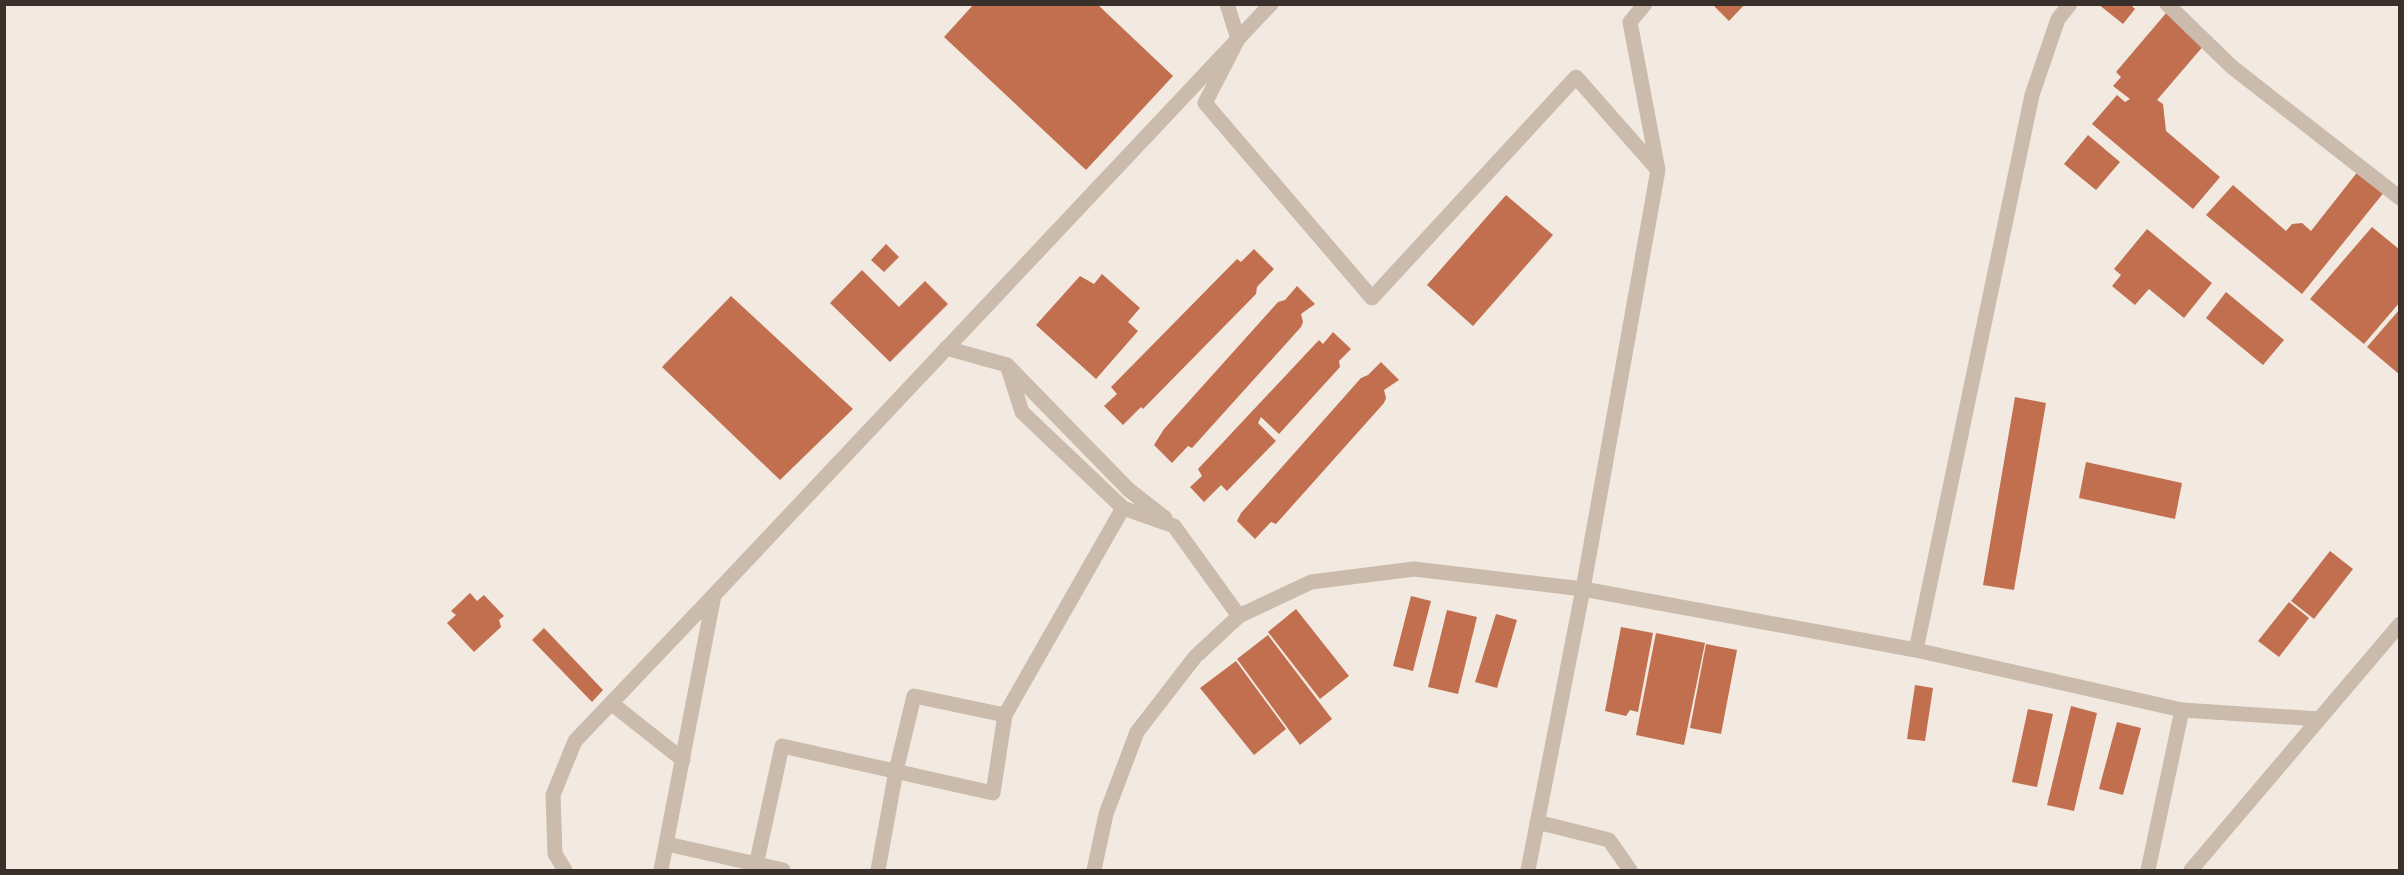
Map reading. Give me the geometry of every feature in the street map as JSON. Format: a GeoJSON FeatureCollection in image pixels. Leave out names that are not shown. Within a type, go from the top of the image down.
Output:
{"type":"FeatureCollection","features":[{"type":"Feature","properties":{"kind":"lane"},"geometry":{"type":"LineString","coordinates":[[1227,4],[1238,39],[1205,103],[1372,298],[1576,76],[1658,170]]}},
{"type":"Feature","properties":{"kind":"lane"},"geometry":{"type":"LineString","coordinates":[[565,870],[555,854],[553,795],[575,741],[1271,4]]}},
{"type":"Feature","properties":{"kind":"lane"},"geometry":{"type":"LineString","coordinates":[[1528,870],[1583,589],[1658,170],[1630,22],[1646,4]]}},
{"type":"Feature","properties":{"kind":"lane"},"geometry":{"type":"LineString","coordinates":[[1916,650],[2032,95],[2058,19],[2070,4]]}},
{"type":"Feature","properties":{"kind":"lane"},"geometry":{"type":"LineString","coordinates":[[2167,4],[2232,67],[2400,198]]}},
{"type":"Feature","properties":{"kind":"lane"},"geometry":{"type":"LineString","coordinates":[[946,348],[1007,365],[1129,490],[1174,526],[1239,616]]}},
{"type":"Feature","properties":{"kind":"lane"},"geometry":{"type":"LineString","coordinates":[[1007,365],[1022,412],[1123,508],[1174,526]]}},
{"type":"Feature","properties":{"kind":"lane"},"geometry":{"type":"LineString","coordinates":[[755,868],[782,746],[993,793],[1005,715],[1123,508]]}},
{"type":"Feature","properties":{"kind":"lane"},"geometry":{"type":"LineString","coordinates":[[1094,870],[1106,814],[1137,732],[1195,657],[1239,616],[1311,582],[1414,569],[1583,589],[1916,650],[2182,710],[2319,719]]}},
{"type":"Feature","properties":{"kind":"lane"},"geometry":{"type":"LineString","coordinates":[[661,870],[714,595]]}},
{"type":"Feature","properties":{"kind":"lane"},"geometry":{"type":"LineString","coordinates":[[2191,870],[2400,624]]}},
{"type":"Feature","properties":{"kind":"lane"},"geometry":{"type":"LineString","coordinates":[[878,870],[896,771],[914,696],[1005,715]]}},
{"type":"Feature","properties":{"kind":"lane"},"geometry":{"type":"LineString","coordinates":[[611,703],[683,760]]}},
{"type":"Feature","properties":{"kind":"lane"},"geometry":{"type":"LineString","coordinates":[[2148,870],[2182,710]]}},
{"type":"Feature","properties":{"kind":"lane"},"geometry":{"type":"LineString","coordinates":[[1537,822],[1609,840],[1630,870]]}},
{"type":"Feature","properties":{"kind":"lane"},"geometry":{"type":"LineString","coordinates":[[667,844],[755,868],[783,870]]}},
{"type":"Feature","properties":{"kind":"building"},"geometry":{"type":"Polygon","coordinates":[[[974,4],[1097,4],[1173,76],[1086,170],[944,37],[974,4]]]}},
{"type":"Feature","properties":{"kind":"building"},"geometry":{"type":"Polygon","coordinates":[[[1712,4],[1745,4],[1729,21],[1712,4]]]}},
{"type":"Feature","properties":{"kind":"building"},"geometry":{"type":"Polygon","coordinates":[[[2098,4],[2130,4],[2135,9],[2123,24],[2098,4]]]}},
{"type":"Feature","properties":{"kind":"building"},"geometry":{"type":"Polygon","coordinates":[[[2167,12],[2205,44],[2157,100],[2163,104],[2166,131],[2220,177],[2193,209],[2092,124],[2117,95],[2125,102],[2130,99],[2113,86],[2121,77],[2116,72],[2167,12]]]}},
{"type":"Feature","properties":{"kind":"building"},"geometry":{"type":"Polygon","coordinates":[[[2088,135],[2120,162],[2096,190],[2064,164],[2088,135]]]}},
{"type":"Feature","properties":{"kind":"building"},"geometry":{"type":"Polygon","coordinates":[[[2359,170],[2385,191],[2302,294],[2206,215],[2233,185],[2286,231],[2292,224],[2302,223],[2311,231],[2359,170]]]}},
{"type":"Feature","properties":{"kind":"building"},"geometry":{"type":"Polygon","coordinates":[[[1506,195],[1553,235],[1473,326],[1427,285],[1506,195]]]}},
{"type":"Feature","properties":{"kind":"building"},"geometry":{"type":"Polygon","coordinates":[[[2372,227],[2400,250],[2400,302],[2364,344],[2310,299],[2372,227]]]}},
{"type":"Feature","properties":{"kind":"building"},"geometry":{"type":"Polygon","coordinates":[[[2147,229],[2212,283],[2184,318],[2149,289],[2135,305],[2112,286],[2121,275],[2114,269],[2147,229]]]}},
{"type":"Feature","properties":{"kind":"building"},"geometry":{"type":"Polygon","coordinates":[[[886,244],[899,257],[884,272],[871,260],[886,244]]]}},
{"type":"Feature","properties":{"kind":"building"},"geometry":{"type":"Polygon","coordinates":[[[1254,249],[1274,269],[1257,287],[1256,294],[1143,409],[1141,407],[1123,425],[1104,406],[1117,394],[1111,387],[1237,259],[1241,262],[1254,249]]]}},
{"type":"Feature","properties":{"kind":"building"},"geometry":{"type":"Polygon","coordinates":[[[862,270],[899,307],[925,281],[948,304],[890,362],[830,303],[862,270]]]}},
{"type":"Feature","properties":{"kind":"building"},"geometry":{"type":"Polygon","coordinates":[[[1102,274],[1140,308],[1128,322],[1138,331],[1096,379],[1036,325],[1080,276],[1094,284],[1102,274]]]}},
{"type":"Feature","properties":{"kind":"building"},"geometry":{"type":"Polygon","coordinates":[[[1297,286],[1315,304],[1301,314],[1303,322],[1301,327],[1192,448],[1188,446],[1172,463],[1154,445],[1164,429],[1278,302],[1285,300],[1297,286]]]}},
{"type":"Feature","properties":{"kind":"building"},"geometry":{"type":"Polygon","coordinates":[[[2226,292],[2284,340],[2263,365],[2206,318],[2226,292]]]}},
{"type":"Feature","properties":{"kind":"building"},"geometry":{"type":"Polygon","coordinates":[[[731,296],[853,409],[780,480],[662,367],[731,296]]]}},
{"type":"Feature","properties":{"kind":"building"},"geometry":{"type":"Polygon","coordinates":[[[2400,309],[2400,375],[2367,347],[2400,309]]]}},
{"type":"Feature","properties":{"kind":"building"},"geometry":{"type":"Polygon","coordinates":[[[1333,332],[1351,349],[1339,361],[1340,367],[1279,434],[1261,417],[1258,423],[1276,441],[1227,491],[1221,485],[1204,502],[1190,487],[1202,476],[1198,469],[1319,340],[1323,344],[1333,332]]]}},
{"type":"Feature","properties":{"kind":"building"},"geometry":{"type":"Polygon","coordinates":[[[1381,362],[1399,380],[1384,390],[1386,398],[1384,403],[1276,524],[1271,522],[1255,539],[1237,521],[1241,513],[1361,378],[1368,375],[1381,362]]]}},
{"type":"Feature","properties":{"kind":"building"},"geometry":{"type":"Polygon","coordinates":[[[2015,397],[2046,403],[2014,590],[1983,585],[2015,397]]]}},
{"type":"Feature","properties":{"kind":"building"},"geometry":{"type":"Polygon","coordinates":[[[2086,462],[2182,483],[2175,519],[2079,498],[2086,462]]]}},
{"type":"Feature","properties":{"kind":"building"},"geometry":{"type":"Polygon","coordinates":[[[2330,551],[2353,569],[2314,619],[2291,601],[2330,551]]]}},
{"type":"Feature","properties":{"kind":"building"},"geometry":{"type":"Polygon","coordinates":[[[470,593],[477,601],[484,595],[504,616],[499,620],[501,627],[474,652],[447,623],[456,615],[451,611],[470,593]]]}},
{"type":"Feature","properties":{"kind":"building"},"geometry":{"type":"Polygon","coordinates":[[[1411,596],[1431,601],[1413,671],[1393,666],[1411,596]]]}},
{"type":"Feature","properties":{"kind":"building"},"geometry":{"type":"Polygon","coordinates":[[[2289,602],[2309,618],[2279,657],[2258,641],[2289,602]]]}},
{"type":"Feature","properties":{"kind":"building"},"geometry":{"type":"Polygon","coordinates":[[[1296,609],[1349,676],[1320,699],[1268,632],[1296,609]]]}},
{"type":"Feature","properties":{"kind":"building"},"geometry":{"type":"Polygon","coordinates":[[[1447,610],[1477,617],[1458,694],[1428,687],[1447,610]]]}},
{"type":"Feature","properties":{"kind":"building"},"geometry":{"type":"Polygon","coordinates":[[[1496,614],[1517,620],[1497,688],[1475,682],[1496,614]]]}},
{"type":"Feature","properties":{"kind":"building"},"geometry":{"type":"Polygon","coordinates":[[[1621,627],[1653,633],[1638,712],[1630,710],[1626,716],[1605,711],[1621,627]]]}},
{"type":"Feature","properties":{"kind":"building"},"geometry":{"type":"Polygon","coordinates":[[[544,628],[603,690],[592,702],[532,640],[544,628]]]}},
{"type":"Feature","properties":{"kind":"building"},"geometry":{"type":"Polygon","coordinates":[[[1656,633],[1705,643],[1684,745],[1636,735],[1656,633]]]}},
{"type":"Feature","properties":{"kind":"building"},"geometry":{"type":"Polygon","coordinates":[[[1268,635],[1332,719],[1300,745],[1237,659],[1268,635]]]}},
{"type":"Feature","properties":{"kind":"building"},"geometry":{"type":"Polygon","coordinates":[[[1706,644],[1737,650],[1721,734],[1690,728],[1706,644]]]}},
{"type":"Feature","properties":{"kind":"building"},"geometry":{"type":"Polygon","coordinates":[[[1236,661],[1286,729],[1254,755],[1200,688],[1236,661]]]}},
{"type":"Feature","properties":{"kind":"building"},"geometry":{"type":"Polygon","coordinates":[[[1915,685],[1933,688],[1925,741],[1907,739],[1915,685]]]}},
{"type":"Feature","properties":{"kind":"building"},"geometry":{"type":"Polygon","coordinates":[[[2071,706],[2097,713],[2074,811],[2047,805],[2071,706]]]}},
{"type":"Feature","properties":{"kind":"building"},"geometry":{"type":"Polygon","coordinates":[[[2028,709],[2053,714],[2037,787],[2012,782],[2028,709]]]}},
{"type":"Feature","properties":{"kind":"building"},"geometry":{"type":"Polygon","coordinates":[[[2117,722],[2141,728],[2123,795],[2099,789],[2117,722]]]}}]}
